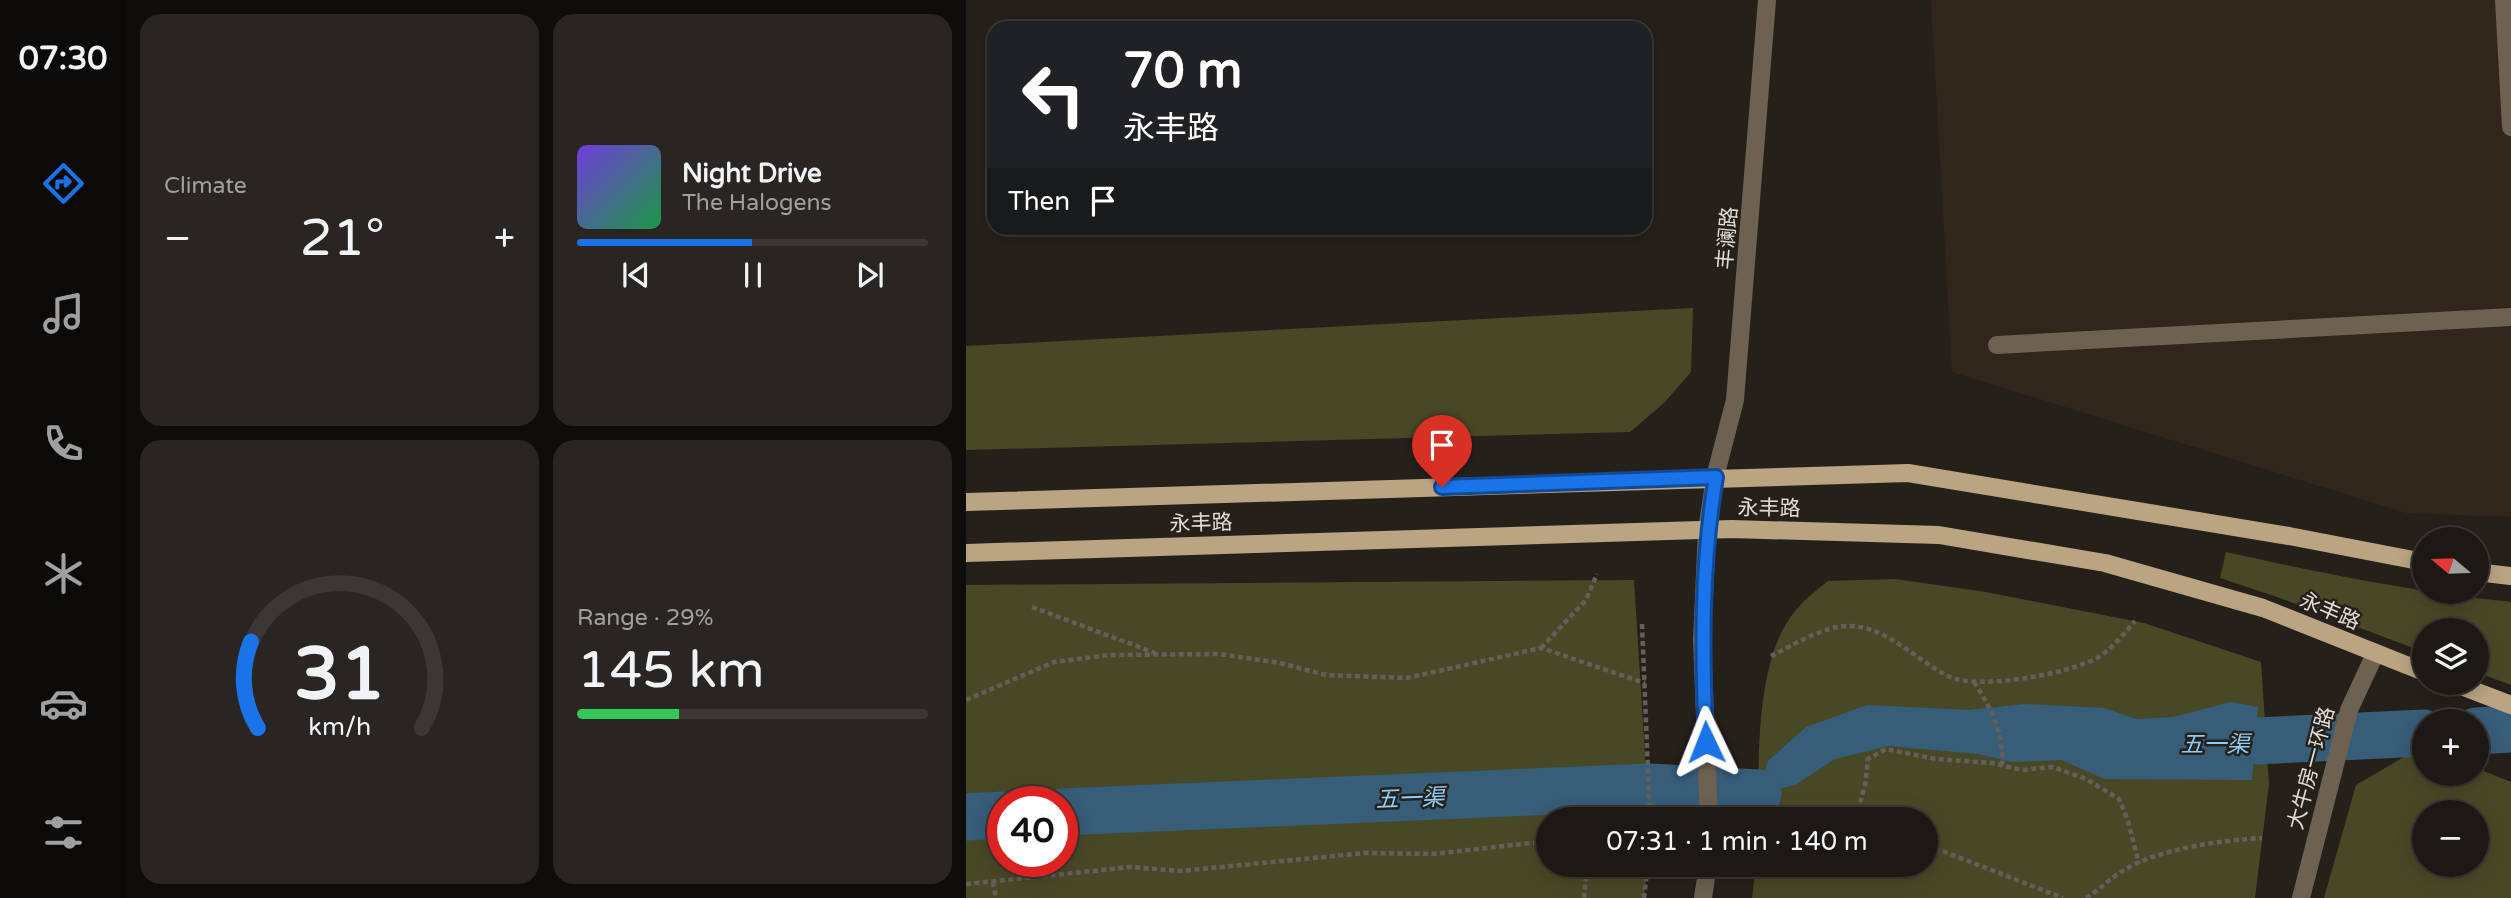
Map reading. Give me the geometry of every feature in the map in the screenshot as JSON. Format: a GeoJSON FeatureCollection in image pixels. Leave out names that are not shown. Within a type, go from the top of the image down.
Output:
{"type":"FeatureCollection","features":[{"type":"Feature","properties":{"kind":"main road","name":"永丰路"},"geometry":{"type":"LineString","coordinates":[[966,502],[1908,473],[2290,536],[2412,560]]}},
{"type":"Feature","properties":{"kind":"main road","name":"永丰路"},"geometry":{"type":"LineString","coordinates":[[966,553],[1707,530],[1939,535],[2105,563],[2263,608],[2412,668]]}},
{"type":"Feature","properties":{"kind":"main road"},"geometry":{"type":"LineString","coordinates":[[2489,573],[2511,576]]}},
{"type":"Feature","properties":{"kind":"main road"},"geometry":{"type":"LineString","coordinates":[[2485,695],[2511,705]]}},
{"type":"Feature","properties":{"kind":"street","name":"丰澜路"},"geometry":{"type":"LineString","coordinates":[[1709,807],[1702,640],[1707,530],[1716,477],[1735,400],[1767,0]]}},
{"type":"Feature","properties":{"kind":"street"},"geometry":{"type":"LineString","coordinates":[[2504,0],[2511,127]]}},
{"type":"Feature","properties":{"kind":"street"},"geometry":{"type":"LineString","coordinates":[[1997,345],[2511,317]]}},
{"type":"Feature","properties":{"kind":"street","name":"大牛房一环路"},"geometry":{"type":"LineString","coordinates":[[2301,898],[2349,710],[2375,654]]}},
{"type":"Feature","properties":{"kind":"street"},"geometry":{"type":"LineString","coordinates":[[1703,898],[1706,877]]}},
{"type":"Feature","properties":{"kind":"path"},"geometry":{"type":"LineString","coordinates":[[1541,649],[1586,600],[1598,574]]}},
{"type":"Feature","properties":{"kind":"path"},"geometry":{"type":"LineString","coordinates":[[1032,607],[1160,655]]}},
{"type":"Feature","properties":{"kind":"path"},"geometry":{"type":"LineString","coordinates":[[1770,656],[1818,634],[1850,626],[1873,632],[1898,644],[1952,678],[1975,682],[2004,681],[2079,665],[2096,658],[2112,646],[2135,621]]}},
{"type":"Feature","properties":{"kind":"path"},"geometry":{"type":"LineString","coordinates":[[1642,624],[1650,807]]}},
{"type":"Feature","properties":{"kind":"path"},"geometry":{"type":"LineString","coordinates":[[966,700],[1054,662],[1109,655],[1220,654],[1280,663],[1326,675],[1407,678],[1541,649],[1645,683]]}},
{"type":"Feature","properties":{"kind":"path"},"geometry":{"type":"LineString","coordinates":[[1975,682],[1999,729],[2003,750],[2002,765]]}},
{"type":"Feature","properties":{"kind":"path"},"geometry":{"type":"LineString","coordinates":[[1860,807],[1866,786],[1868,759],[1886,750],[1936,759],[1970,760],[2022,770],[2053,767],[2085,779],[2119,799],[2128,821],[2138,864]]}},
{"type":"Feature","properties":{"kind":"path"},"geometry":{"type":"LineString","coordinates":[[2086,898],[2100,890],[2121,871],[2138,864],[2197,845],[2228,839],[2262,838]]}},
{"type":"Feature","properties":{"kind":"path"},"geometry":{"type":"LineString","coordinates":[[966,884],[1131,867],[1180,871],[1365,853],[1433,854],[1536,842]]}},
{"type":"Feature","properties":{"kind":"path"},"geometry":{"type":"LineString","coordinates":[[1938,849],[2063,898]]}},
{"type":"Feature","properties":{"kind":"path"},"geometry":{"type":"LineString","coordinates":[[1584,898],[1586,877]]}},
{"type":"Feature","properties":{"kind":"path"},"geometry":{"type":"LineString","coordinates":[[1644,898],[1646,877]]}},
{"type":"Feature","properties":{"kind":"path"},"geometry":{"type":"LineString","coordinates":[[993,882],[996,898]]}},
{"type":"Feature","properties":{"kind":"shaded area"},"geometry":{"type":"Polygon","coordinates":[[[1931,0],[2511,0],[2511,517],[2406,513],[1952,372],[1931,0]]]}},
{"type":"Feature","properties":{"kind":"green space"},"geometry":{"type":"Polygon","coordinates":[[[1693,308],[1691,372],[1664,403],[1630,432],[966,450],[966,346],[1693,308]]]}},
{"type":"Feature","properties":{"kind":"green space"},"geometry":{"type":"Polygon","coordinates":[[[2226,552],[2412,588],[2412,604],[2489,604],[2489,599],[2511,602],[2511,685],[2489,677],[2489,618],[2412,618],[2412,648],[2220,578],[2226,552]]]}},
{"type":"Feature","properties":{"kind":"green space"},"geometry":{"type":"Polygon","coordinates":[[[1895,579],[1986,592],[2144,623],[2261,662],[2269,784],[2255,898],[1752,898],[1755,877],[1938,877],[1938,807],[1758,807],[1762,710],[1773,654],[1783,630],[1796,610],[1828,581],[1895,579]]]}},
{"type":"Feature","properties":{"kind":"green space"},"geometry":{"type":"Polygon","coordinates":[[[1634,580],[1648,807],[1536,807],[1536,877],[1647,877],[1644,898],[966,898],[966,585],[1634,580]]]}},
{"type":"Feature","properties":{"kind":"green space"},"geometry":{"type":"Polygon","coordinates":[[[2412,752],[2412,786],[2489,786],[2489,773],[2511,782],[2511,898],[2324,898],[2356,785],[2412,752]]]}},
{"type":"Feature","properties":{"kind":"water","name":"五一渠"},"geometry":{"type":"Polygon","coordinates":[[[2231,702],[2258,707],[2252,780],[2105,779],[2061,760],[2012,762],[1978,754],[1889,746],[1835,759],[1795,785],[1758,793],[1768,761],[1806,727],[1867,705],[1969,710],[2025,704],[2104,708],[2136,719],[2173,717],[2231,702]]]}},
{"type":"Feature","properties":{"kind":"waterway","name":"五一渠"},"geometry":{"type":"LineString","coordinates":[[2489,730],[2511,729]]}},
{"type":"Feature","properties":{"kind":"waterway","name":"五一渠"},"geometry":{"type":"LineString","coordinates":[[2256,741],[2412,734]]}},
{"type":"Feature","properties":{"kind":"waterway","name":"五一渠"},"geometry":{"type":"LineString","coordinates":[[1078,811],[1649,787],[1758,793]]}},
{"type":"Feature","properties":{"kind":"waterway","name":"五一渠"},"geometry":{"type":"LineString","coordinates":[[966,817],[987,816]]}},
{"type":"Feature","properties":{"kind":"route"},"geometry":{"type":"LineString","coordinates":[[1442,487],[1716,477],[1707,530],[1702,640],[1706,742]]}}]}
